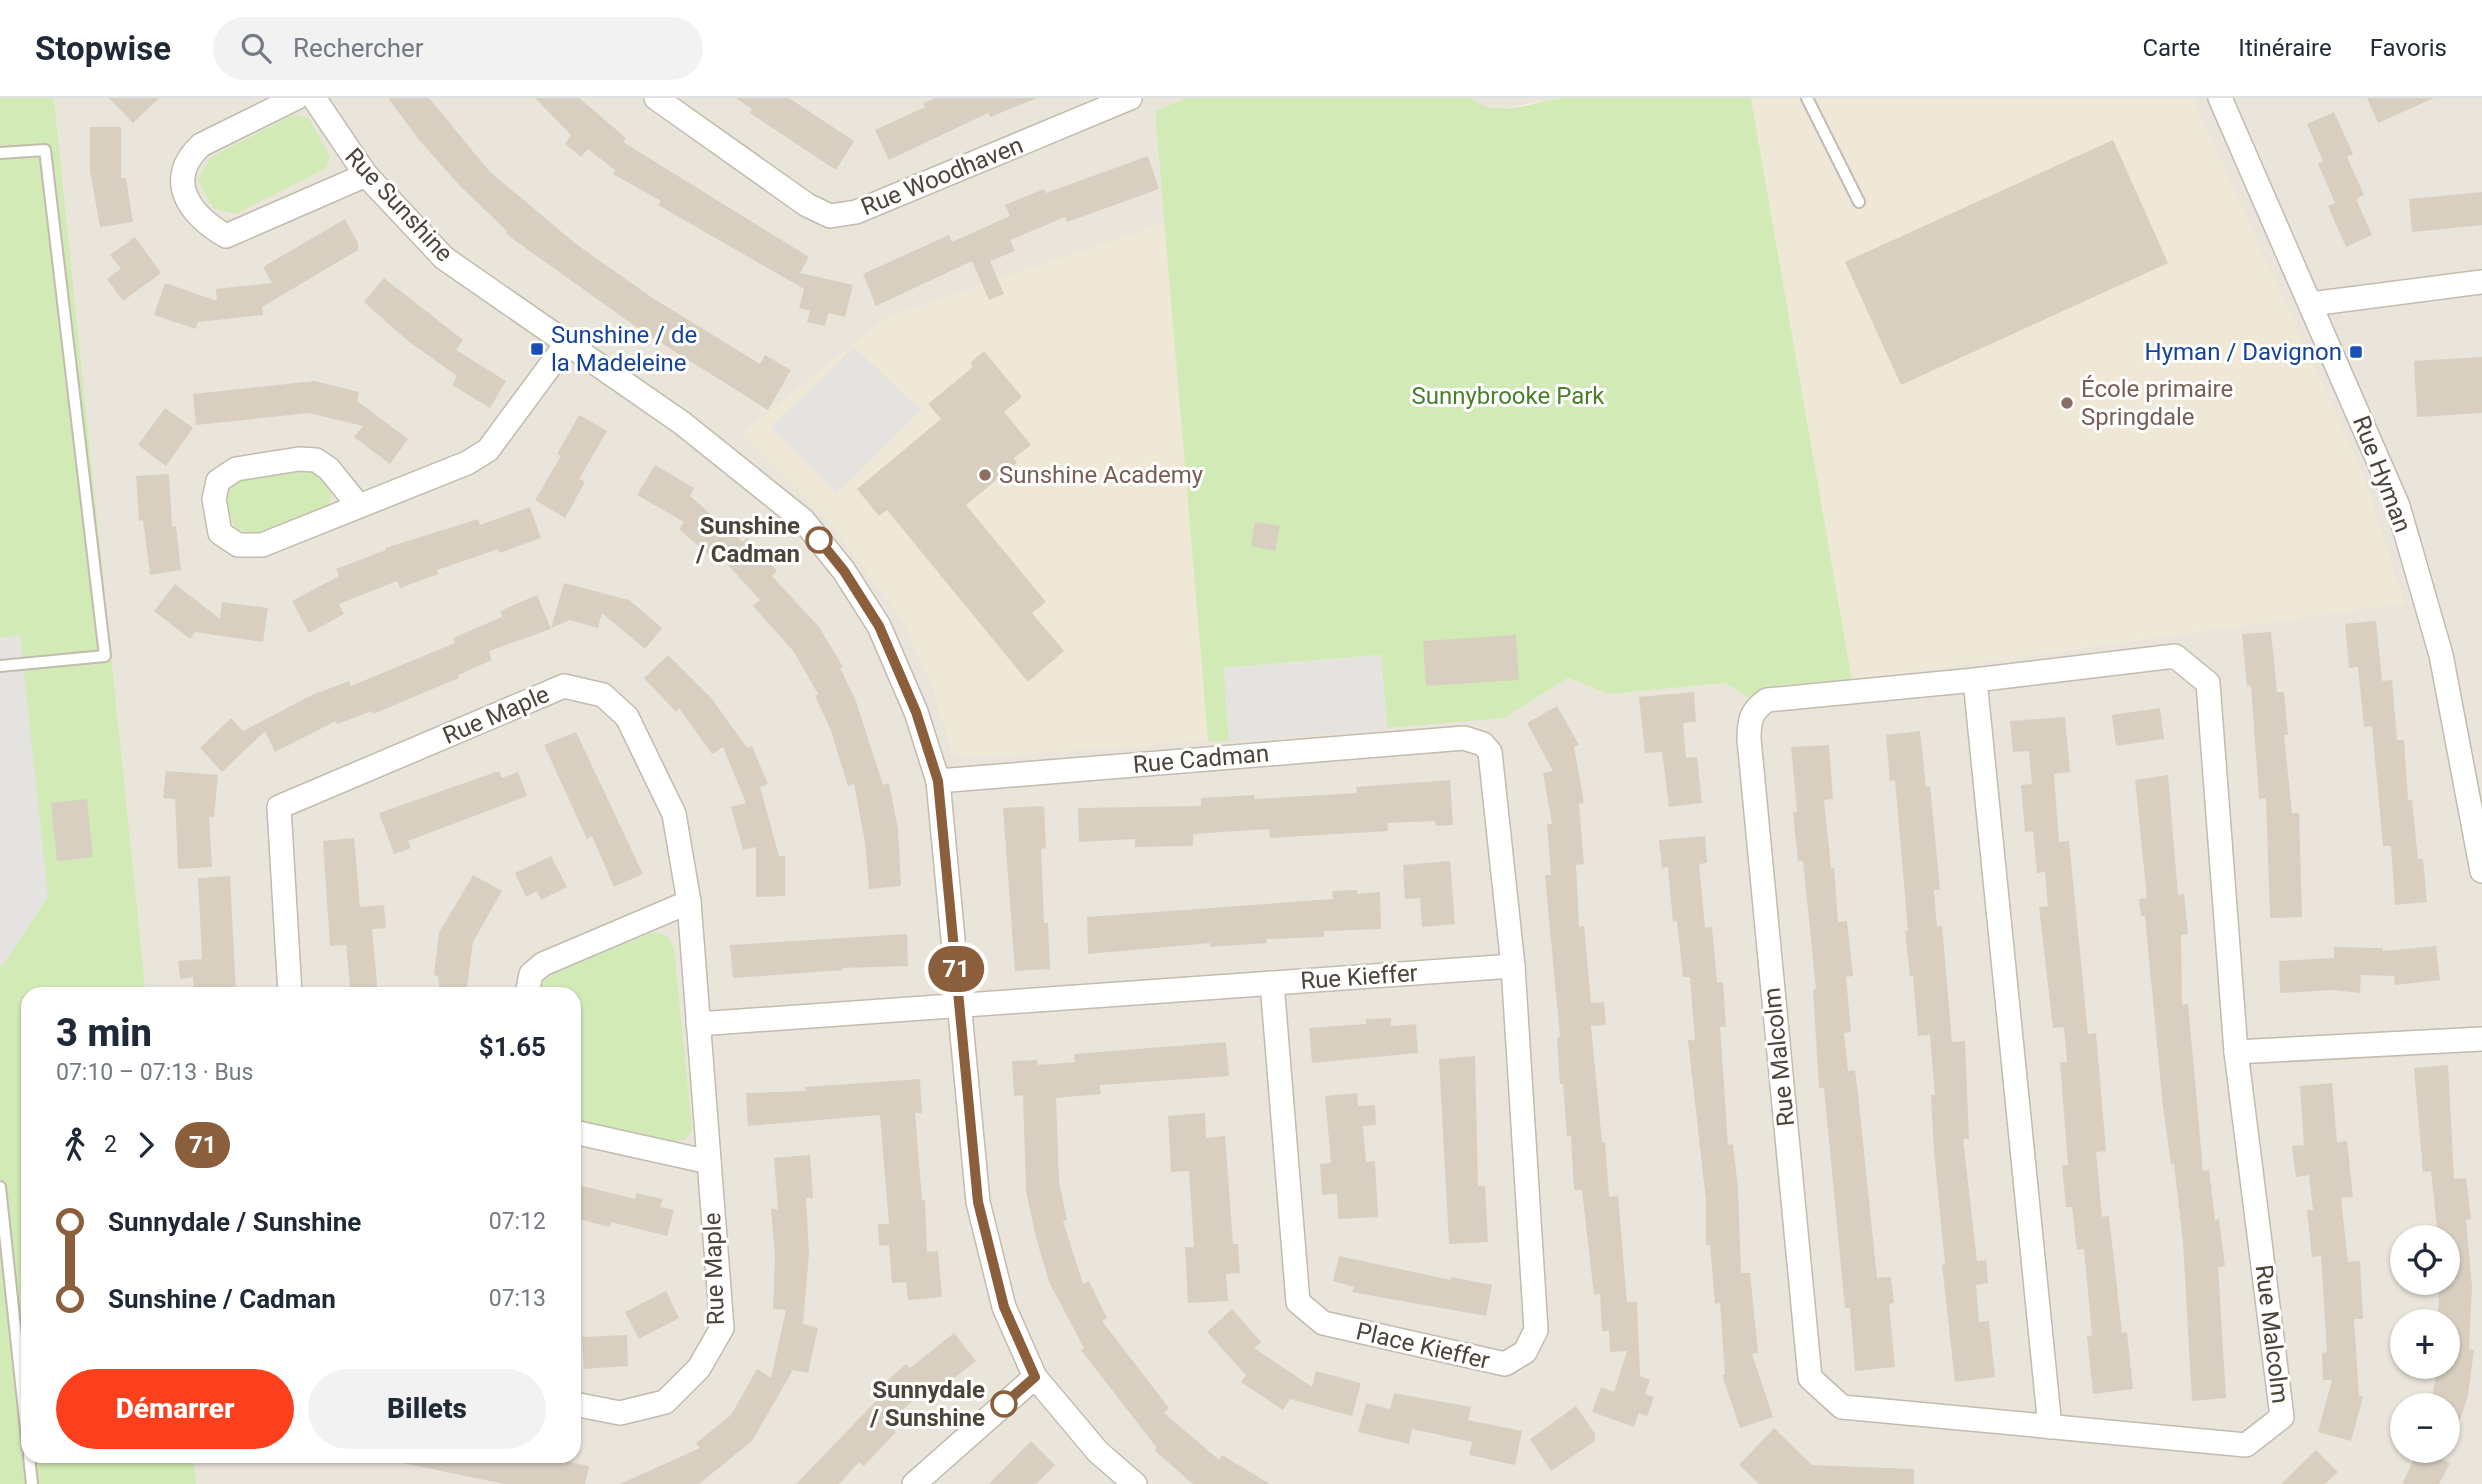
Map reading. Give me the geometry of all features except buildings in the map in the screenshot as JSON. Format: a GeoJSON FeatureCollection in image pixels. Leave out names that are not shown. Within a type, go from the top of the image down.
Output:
{"type":"FeatureCollection","features":[{"type":"Feature","properties":{"kind":"street"},"geometry":{"type":"LineString","coordinates":[[296,98],[201,145],[188,157],[183,173],[185,194],[193,211],[206,224],[226,236],[366,175]]}},
{"type":"Feature","properties":{"kind":"street","name":"Rue Sunshine"},"geometry":{"type":"LineString","coordinates":[[314,98],[366,175],[444,258],[682,423],[803,520],[844,571],[879,626],[916,712],[938,781],[978,1202],[1004,1307],[1035,1377],[1098,1452],[1135,1484]]}},
{"type":"Feature","properties":{"kind":"street","name":"Rue Woodhaven"},"geometry":{"type":"LineString","coordinates":[[656,98],[807,205],[830,216],[856,212],[1130,98]]}},
{"type":"Feature","properties":{"kind":"street","name":"Rue Hyman"},"geometry":{"type":"LineString","coordinates":[[2220,98],[2398,506],[2441,655],[2482,871]]}},
{"type":"Feature","properties":{"kind":"street"},"geometry":{"type":"LineString","coordinates":[[2311,304],[2482,282]]}},
{"type":"Feature","properties":{"kind":"street"},"geometry":{"type":"LineString","coordinates":[[358,505],[329,469],[316,460],[299,459],[236,469],[218,481],[214,499],[220,533],[238,545],[262,545],[467,463],[488,450],[567,343]]}},
{"type":"Feature","properties":{"kind":"street","name":"Rue Malcolm"},"geometry":{"type":"LineString","coordinates":[[2175,656],[2208,683],[2236,1052],[2283,1416],[2246,1445],[1842,1408],[1810,1378],[1750,753],[1749,719],[1755,708],[1767,700],[1975,680],[2175,656]]}},
{"type":"Feature","properties":{"kind":"street"},"geometry":{"type":"LineString","coordinates":[[1975,680],[2050,1427]]}},
{"type":"Feature","properties":{"kind":"street","name":"Rue Maple"},"geometry":{"type":"LineString","coordinates":[[290,987],[279,807],[564,687],[603,695],[627,718],[674,814],[689,902],[722,1328],[699,1368],[665,1402],[620,1413],[581,1405]]}},
{"type":"Feature","properties":{"kind":"street","name":"Rue Cadman"},"geometry":{"type":"LineString","coordinates":[[938,781],[1464,738],[1483,744],[1490,752],[1513,966]]}},
{"type":"Feature","properties":{"kind":"street"},"geometry":{"type":"LineString","coordinates":[[528,987],[531,974],[543,964],[689,902]]}},
{"type":"Feature","properties":{"kind":"street","name":"Rue Kieffer"},"geometry":{"type":"LineString","coordinates":[[959,1005],[1513,966]]}},
{"type":"Feature","properties":{"kind":"street","name":"Place Kieffer"},"geometry":{"type":"LineString","coordinates":[[1272,983],[1298,1302],[1323,1323],[1505,1364],[1525,1352],[1536,1330],[1513,966]]}},
{"type":"Feature","properties":{"kind":"street"},"geometry":{"type":"LineString","coordinates":[[698,1024],[959,1005]]}},
{"type":"Feature","properties":{"kind":"street"},"geometry":{"type":"LineString","coordinates":[[2236,1052],[2482,1039]]}},
{"type":"Feature","properties":{"kind":"street"},"geometry":{"type":"LineString","coordinates":[[581,1134],[709,1162]]}},
{"type":"Feature","properties":{"kind":"street"},"geometry":{"type":"LineString","coordinates":[[914,1484],[1035,1377]]}},
{"type":"Feature","properties":{"kind":"lane"},"geometry":{"type":"LineString","coordinates":[[1807,98],[1859,202]]}},
{"type":"Feature","properties":{"kind":"lane"},"geometry":{"type":"LineString","coordinates":[[0,153],[44,150],[105,656],[0,666]]}},
{"type":"Feature","properties":{"kind":"lane"},"geometry":{"type":"LineString","coordinates":[[0,1187],[21,1383]]}},
{"type":"Feature","properties":{"kind":"lane"},"geometry":{"type":"LineString","coordinates":[[30,1463],[32,1484]]}},
{"type":"Feature","properties":{"kind":"shaded area"},"geometry":{"type":"Polygon","coordinates":[[[54,98],[1186,98],[1155,111],[1165,223],[886,318],[743,433],[826,516],[905,624],[933,687],[952,752],[969,758],[1504,718],[1568,678],[1609,694],[1725,683],[1749,698],[1779,685],[1852,680],[2404,603],[2361,471],[2192,98],[2482,98],[2482,1484],[196,1484],[194,1463],[581,1463],[581,987],[145,987],[54,98]]]}},
{"type":"Feature","properties":{"kind":"shaded area"},"geometry":{"type":"Polygon","coordinates":[[[1472,98],[1564,98],[1499,109],[1480,105],[1472,98]]]}},
{"type":"Feature","properties":{"kind":"shaded area","name":"École primaire Springdale"},"geometry":{"type":"Polygon","coordinates":[[[1751,98],[2192,98],[2361,471],[2404,603],[1852,680],[1751,98]]]}},
{"type":"Feature","properties":{"kind":"shaded area","name":"Sunshine Academy"},"geometry":{"type":"Polygon","coordinates":[[[1165,223],[1208,741],[969,758],[952,752],[933,687],[905,624],[826,516],[743,433],[886,318],[1165,223]]]}},
{"type":"Feature","properties":{"kind":"shaded area"},"geometry":{"type":"Polygon","coordinates":[[[854,347],[921,410],[837,493],[771,427],[854,347]]]}},
{"type":"Feature","properties":{"kind":"shaded area"},"geometry":{"type":"Polygon","coordinates":[[[20,635],[48,897],[3,965],[0,965],[0,638],[20,635]]]}},
{"type":"Feature","properties":{"kind":"shaded area"},"geometry":{"type":"Polygon","coordinates":[[[1381,655],[1387,728],[1229,741],[1224,668],[1381,655]]]}},
{"type":"Feature","properties":{"kind":"green space"},"geometry":{"type":"Polygon","coordinates":[[[0,98],[54,98],[145,987],[21,987],[21,1463],[194,1463],[196,1484],[0,1484],[0,98]]]}},
{"type":"Feature","properties":{"kind":"green space","name":"Sunnybrooke Park"},"geometry":{"type":"Polygon","coordinates":[[[1186,98],[1471,98],[1492,108],[1504,108],[1564,98],[1751,98],[1852,680],[1779,685],[1749,698],[1725,683],[1609,694],[1568,678],[1504,718],[1387,728],[1381,655],[1224,668],[1229,741],[1208,741],[1155,111],[1186,98]]]}},
{"type":"Feature","properties":{"kind":"green space"},"geometry":{"type":"Polygon","coordinates":[[[293,115],[309,118],[330,157],[326,168],[236,214],[213,208],[198,180],[211,157],[293,115]]]}},
{"type":"Feature","properties":{"kind":"green space"},"geometry":{"type":"Polygon","coordinates":[[[309,471],[321,476],[328,485],[331,495],[327,507],[255,535],[236,528],[228,501],[228,495],[235,484],[241,480],[309,471]]]}},
{"type":"Feature","properties":{"kind":"green space"},"geometry":{"type":"Polygon","coordinates":[[[655,932],[667,936],[674,948],[692,1130],[685,1140],[672,1141],[581,1122],[581,987],[541,987],[555,972],[655,932]]]}},
{"type":"Feature","properties":{"kind":"bus line","name":"71"},"geometry":{"type":"LineString","coordinates":[[819,540],[844,571],[879,626],[916,712],[938,781],[978,1202],[1004,1307],[1035,1377],[1004,1404]]}},
{"type":"Feature","properties":{"kind":"place","name":"Sunshine / de la Madeleine"},"geometry":{"type":"Point","coordinates":[537,349]}},
{"type":"Feature","properties":{"kind":"place","name":"Hyman / Davignon"},"geometry":{"type":"Point","coordinates":[2356,352]}},
{"type":"Feature","properties":{"kind":"place","name":"École primaire Springdale"},"geometry":{"type":"Point","coordinates":[2067,403]}},
{"type":"Feature","properties":{"kind":"place","name":"Sunshine Academy"},"geometry":{"type":"Point","coordinates":[985,475]}},
{"type":"Feature","properties":{"kind":"place","name":"Sunshine / Cadman"},"geometry":{"type":"Point","coordinates":[819,540]}},
{"type":"Feature","properties":{"kind":"place","name":"Sunnydale / Sunshine"},"geometry":{"type":"Point","coordinates":[1004,1404]}}]}
